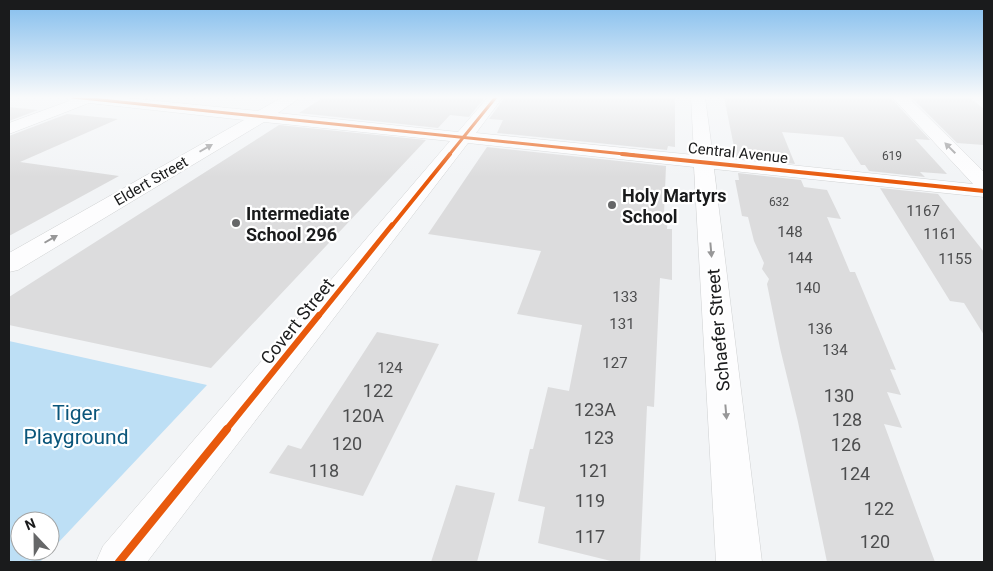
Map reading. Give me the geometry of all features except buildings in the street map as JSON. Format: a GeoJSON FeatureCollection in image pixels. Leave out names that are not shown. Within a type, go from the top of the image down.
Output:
{"type":"FeatureCollection","features":[{"type":"Feature","properties":{"kind":"street"},"geometry":{"type":"LineString","coordinates":[[9,129],[22,124]]}},
{"type":"Feature","properties":{"kind":"street","name":"Eldert Street"},"geometry":{"type":"LineString","coordinates":[[9,264],[248,124]]}},
{"type":"Feature","properties":{"kind":"street","name":"Central Avenue"},"geometry":{"type":"LineString","coordinates":[[331,124],[984,191]]}},
{"type":"Feature","properties":{"kind":"street","name":"Covert Street"},"geometry":{"type":"LineString","coordinates":[[119,562],[475,124]]}},
{"type":"Feature","properties":{"kind":"street","name":"Schaefer Street"},"geometry":{"type":"LineString","coordinates":[[700,124],[739,562]]}},
{"type":"Feature","properties":{"kind":"street"},"geometry":{"type":"LineString","coordinates":[[925,124],[984,183]]}},
{"type":"Feature","properties":{"kind":"green space","name":"Tiger Playground"},"geometry":{"type":"Polygon","coordinates":[[[9,341],[207,385],[60,541],[60,511],[10,511],[10,561],[40,562],[9,562],[9,341]]]}},
{"type":"Feature","properties":{"kind":"cycle path"},"geometry":{"type":"LineString","coordinates":[[331,124],[984,191]]}},
{"type":"Feature","properties":{"kind":"cycle path"},"geometry":{"type":"LineString","coordinates":[[119,562],[474,124]]}},
{"type":"Feature","properties":{"kind":"place","name":"Holy Martyrs School"},"geometry":{"type":"Point","coordinates":[612,205]}},
{"type":"Feature","properties":{"kind":"place","name":"Intermediate School 296"},"geometry":{"type":"Point","coordinates":[236,223]}}]}
